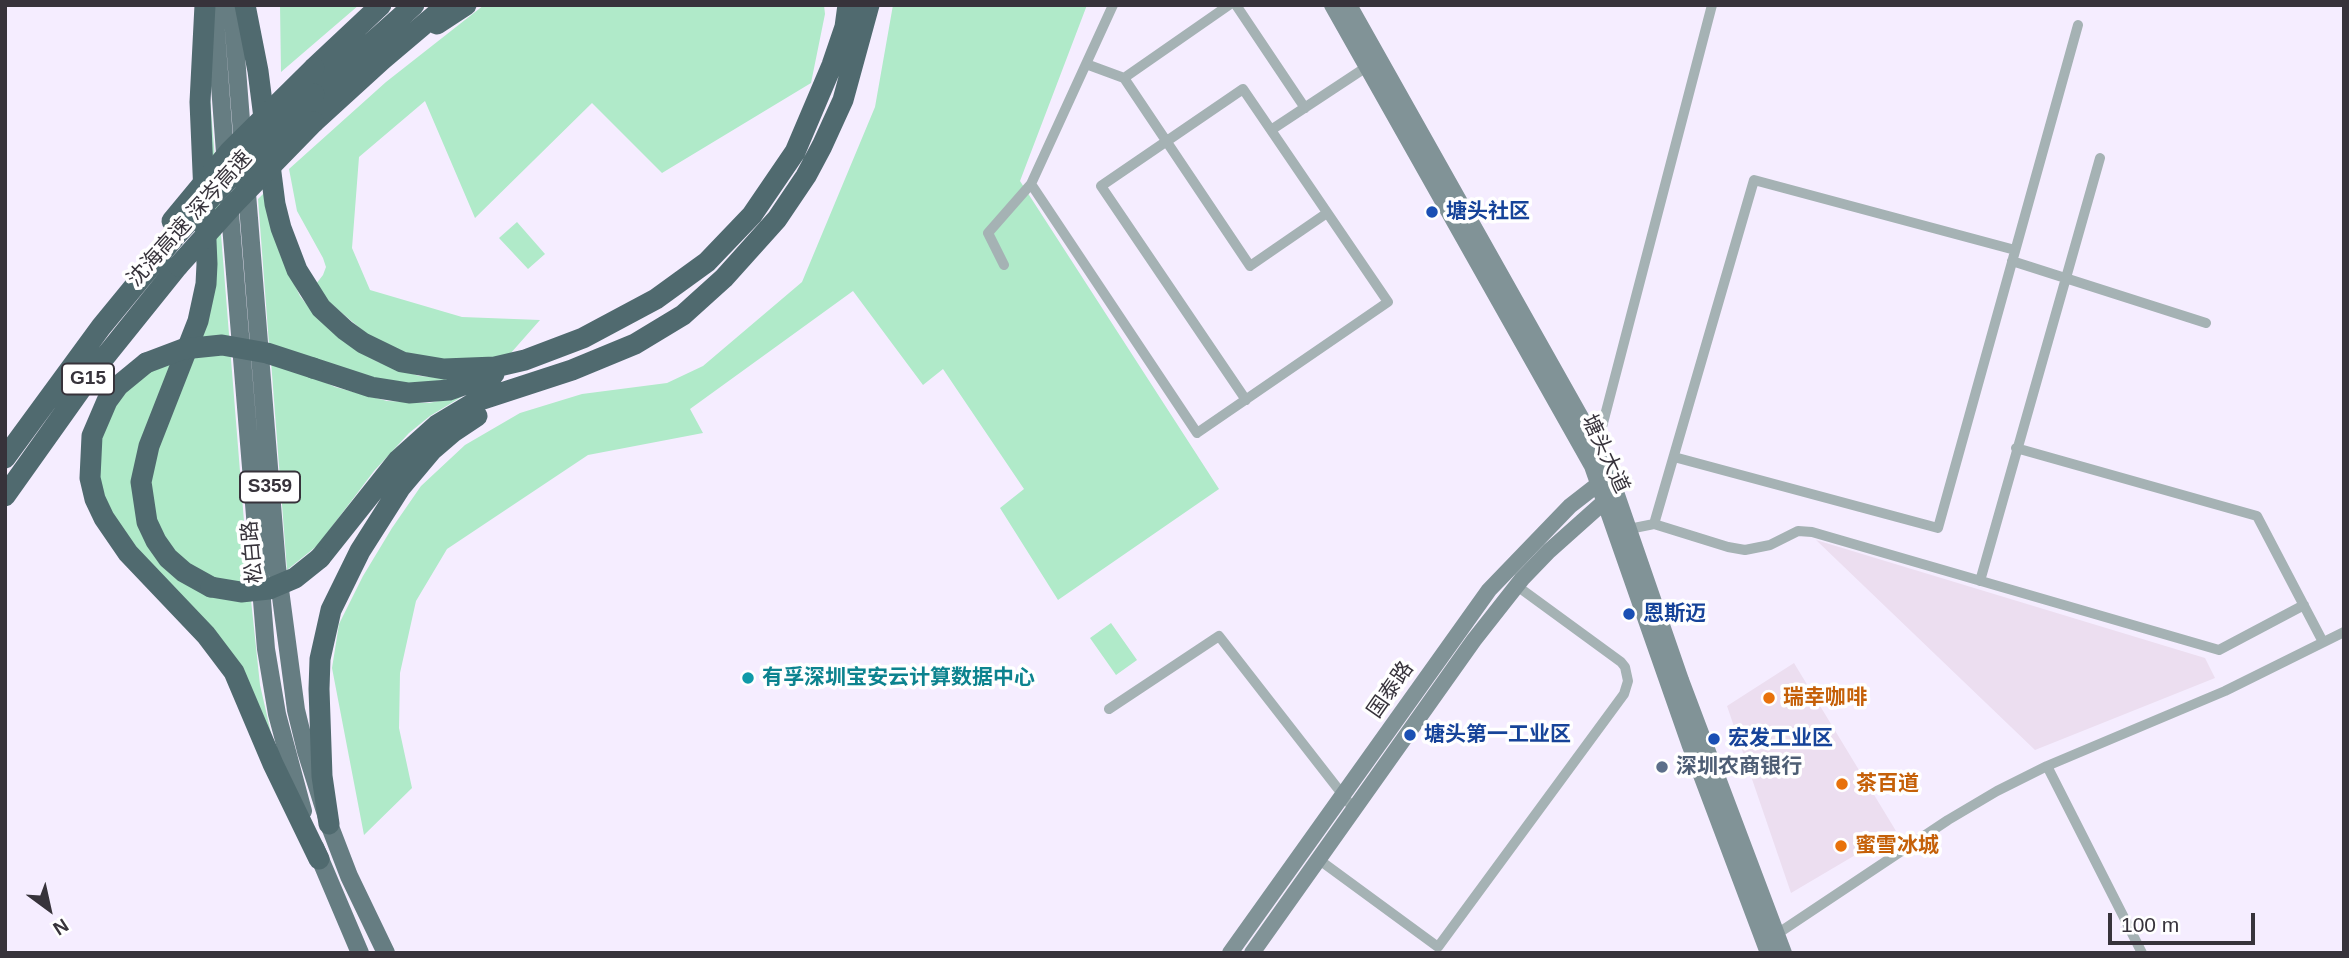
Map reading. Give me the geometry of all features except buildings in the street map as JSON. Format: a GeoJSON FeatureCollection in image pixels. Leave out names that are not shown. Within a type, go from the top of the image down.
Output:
{"type":"FeatureCollection","features":[{"type":"Feature","properties":{"kind":"highway"},"geometry":{"type":"LineString","coordinates":[[205,5],[200,102],[206,284],[198,321],[149,446],[141,482],[147,522],[168,558],[184,572],[211,587],[241,592],[269,589],[295,578],[320,558],[398,460],[427,433],[456,412],[477,401],[534,384],[606,356],[666,326],[706,295],[759,242],[806,176],[834,123],[854,66],[863,7]]}},
{"type":"Feature","properties":{"kind":"highway"},"geometry":{"type":"LineString","coordinates":[[245,5],[258,71],[275,204],[281,228],[297,270],[321,308],[363,343],[402,362],[444,369],[471,369],[524,360]]}},
{"type":"Feature","properties":{"kind":"highway"},"geometry":{"type":"LineString","coordinates":[[173,230],[223,159],[381,5]]}},
{"type":"Feature","properties":{"kind":"highway","name":"沈海高速 深岑高速"},"geometry":{"type":"LineString","coordinates":[[173,230],[220,188],[314,94],[414,5]]}},
{"type":"Feature","properties":{"kind":"highway","name":"沈海高速 深岑高速"},"geometry":{"type":"LineString","coordinates":[[5,496],[80,389],[178,266],[314,122],[447,5]]}},
{"type":"Feature","properties":{"kind":"highway"},"geometry":{"type":"LineString","coordinates":[[382,60],[466,5]]}},
{"type":"Feature","properties":{"kind":"highway"},"geometry":{"type":"LineString","coordinates":[[821,92],[833,5]]}},
{"type":"Feature","properties":{"kind":"highway"},"geometry":{"type":"LineString","coordinates":[[319,859],[230,666],[206,635],[128,553],[104,518],[95,499],[90,478],[92,436],[107,401],[118,386],[146,363],[183,349],[222,345],[267,353],[345,380],[389,391],[429,393],[473,383],[607,327],[656,299],[707,262],[752,215],[794,152],[842,36],[863,7]]}},
{"type":"Feature","properties":{"kind":"highway","name":"G15"},"geometry":{"type":"LineString","coordinates":[[5,458],[173,230]]}},
{"type":"Feature","properties":{"kind":"highway"},"geometry":{"type":"LineString","coordinates":[[329,824],[322,776],[320,659],[331,610],[341,586],[400,488],[432,450],[471,419],[534,384]]}},
{"type":"Feature","properties":{"kind":"main road","name":"松白路"},"geometry":{"type":"LineString","coordinates":[[214,5],[266,649],[286,748],[319,859],[360,953]]}},
{"type":"Feature","properties":{"kind":"main road","name":"松白路"},"geometry":{"type":"LineString","coordinates":[[232,5],[282,618],[296,710],[329,824],[349,876],[386,953]]}},
{"type":"Feature","properties":{"kind":"main road","name":"塘头大道"},"geometry":{"type":"LineString","coordinates":[[1332,5],[1373,62],[1597,444],[1605,479],[1694,758],[1770,943],[1784,953]]}},
{"type":"Feature","properties":{"kind":"main road","name":"塘头大道"},"geometry":{"type":"LineString","coordinates":[[1349,5],[1373,62],[1592,466],[1605,479]]}},
{"type":"Feature","properties":{"kind":"main road","name":"国泰路"},"geometry":{"type":"LineString","coordinates":[[1230,953],[1489,590],[1560,515],[1605,479]]}},
{"type":"Feature","properties":{"kind":"main road","name":"国泰路"},"geometry":{"type":"LineString","coordinates":[[1252,953],[1474,640],[1549,551],[1612,498]]}},
{"type":"Feature","properties":{"kind":"street"},"geometry":{"type":"LineString","coordinates":[[1004,265],[988,233],[1031,184],[1113,5]]}},
{"type":"Feature","properties":{"kind":"street"},"geometry":{"type":"LineString","coordinates":[[1124,78],[1229,5]]}},
{"type":"Feature","properties":{"kind":"street"},"geometry":{"type":"LineString","coordinates":[[1236,5],[1305,108]]}},
{"type":"Feature","properties":{"kind":"street"},"geometry":{"type":"LineString","coordinates":[[1592,466],[1712,5]]}},
{"type":"Feature","properties":{"kind":"street"},"geometry":{"type":"LineString","coordinates":[[1674,457],[1938,528],[2078,25]]}},
{"type":"Feature","properties":{"kind":"street"},"geometry":{"type":"LineString","coordinates":[[1272,130],[1373,62]]}},
{"type":"Feature","properties":{"kind":"street"},"geometry":{"type":"LineString","coordinates":[[1086,64],[1124,78],[1250,266],[1327,213]]}},
{"type":"Feature","properties":{"kind":"street"},"geometry":{"type":"LineString","coordinates":[[1031,184],[1198,433],[1246,400],[1388,302],[1243,89],[1101,186],[1246,400]]}},
{"type":"Feature","properties":{"kind":"street"},"geometry":{"type":"LineString","coordinates":[[1980,581],[2101,158]]}},
{"type":"Feature","properties":{"kind":"street"},"geometry":{"type":"LineString","coordinates":[[1654,524],[1754,180],[2014,256],[2066,279],[2206,323]]}},
{"type":"Feature","properties":{"kind":"street"},"geometry":{"type":"LineString","coordinates":[[2016,448],[2258,516],[2323,642]]}},
{"type":"Feature","properties":{"kind":"street"},"geometry":{"type":"LineString","coordinates":[[1622,531],[1654,524],[1745,550],[1770,545],[1798,531],[1812,533],[2219,650],[2304,606]]}},
{"type":"Feature","properties":{"kind":"street"},"geometry":{"type":"LineString","coordinates":[[1318,859],[1438,947],[1608,716],[1627,688],[1625,667],[1517,586]]}},
{"type":"Feature","properties":{"kind":"street"},"geometry":{"type":"LineString","coordinates":[[1770,943],[1948,820],[2046,766],[2225,691],[2344,632]]}},
{"type":"Feature","properties":{"kind":"street"},"geometry":{"type":"LineString","coordinates":[[1109,709],[1219,636],[1353,808]]}},
{"type":"Feature","properties":{"kind":"street"},"geometry":{"type":"LineString","coordinates":[[2046,766],[2142,953]]}},
{"type":"Feature","properties":{"kind":"shaded area"},"geometry":{"type":"Polygon","coordinates":[[[1816,540],[2205,658],[2215,678],[2035,750],[1816,540]]]}},
{"type":"Feature","properties":{"kind":"shaded area"},"geometry":{"type":"Polygon","coordinates":[[[1794,663],[1896,831],[1791,893],[1727,706],[1794,663]]]}},
{"type":"Feature","properties":{"kind":"green space"},"geometry":{"type":"Polygon","coordinates":[[[280,5],[359,5],[281,72],[280,5]]]}},
{"type":"Feature","properties":{"kind":"green space"},"geometry":{"type":"Polygon","coordinates":[[[484,5],[824,5],[825,14],[811,83],[662,173],[592,103],[475,218],[425,101],[359,157],[352,248],[370,290],[462,317],[540,320],[510,354],[493,358],[445,360],[405,353],[368,335],[329,302],[316,284],[326,267],[297,211],[289,169],[386,82],[484,5]]]}},
{"type":"Feature","properties":{"kind":"green space"},"geometry":{"type":"Polygon","coordinates":[[[893,5],[1087,5],[1020,181],[1219,489],[1058,600],[1000,508],[1024,489],[943,369],[923,385],[853,291],[690,409],[703,433],[588,455],[447,549],[416,601],[400,673],[399,728],[412,788],[364,835],[332,668],[339,624],[363,576],[392,528],[421,486],[465,445],[520,413],[582,394],[667,383],[703,366],[802,282],[875,107],[893,5]]]}},
{"type":"Feature","properties":{"kind":"green space"},"geometry":{"type":"Polygon","coordinates":[[[208,72],[249,584],[214,580],[174,553],[154,519],[150,468],[205,323],[208,72]]]}},
{"type":"Feature","properties":{"kind":"green space"},"geometry":{"type":"Polygon","coordinates":[[[264,193],[280,254],[300,296],[314,314],[357,351],[378,362],[419,376],[454,379],[410,384],[373,378],[269,344],[258,199],[264,193]]]}},
{"type":"Feature","properties":{"kind":"green space"},"geometry":{"type":"Polygon","coordinates":[[[517,222],[545,254],[528,269],[499,238],[517,222]]]}},
{"type":"Feature","properties":{"kind":"green space"},"geometry":{"type":"Polygon","coordinates":[[[175,358],[150,421],[149,544],[251,600],[260,685],[277,759],[258,706],[110,515],[98,480],[99,443],[111,409],[134,380],[175,358]]]}},
{"type":"Feature","properties":{"kind":"green space"},"geometry":{"type":"Polygon","coordinates":[[[271,361],[335,387],[387,401],[429,403],[463,396],[430,416],[409,433],[374,471],[318,545],[287,570],[271,361]]]}},
{"type":"Feature","properties":{"kind":"green space"},"geometry":{"type":"Polygon","coordinates":[[[1111,623],[1137,660],[1116,675],[1090,638],[1111,623]]]}},
{"type":"Feature","properties":{"kind":"place","name":"塘头社区"},"geometry":{"type":"Point","coordinates":[1432,212]}},
{"type":"Feature","properties":{"kind":"place","name":"恩斯迈"},"geometry":{"type":"Point","coordinates":[1629,614]}},
{"type":"Feature","properties":{"kind":"place","name":"有孚深圳宝安云计算数据中心"},"geometry":{"type":"Point","coordinates":[748,678]}},
{"type":"Feature","properties":{"kind":"place","name":"瑞幸咖啡"},"geometry":{"type":"Point","coordinates":[1769,698]}},
{"type":"Feature","properties":{"kind":"place","name":"塘头第一工业区"},"geometry":{"type":"Point","coordinates":[1410,735]}},
{"type":"Feature","properties":{"kind":"place","name":"宏发工业区"},"geometry":{"type":"Point","coordinates":[1714,739]}},
{"type":"Feature","properties":{"kind":"place","name":"深圳农商银行"},"geometry":{"type":"Point","coordinates":[1662,767]}},
{"type":"Feature","properties":{"kind":"place","name":"茶百道"},"geometry":{"type":"Point","coordinates":[1842,784]}},
{"type":"Feature","properties":{"kind":"place","name":"蜜雪冰城"},"geometry":{"type":"Point","coordinates":[1841,846]}}]}
